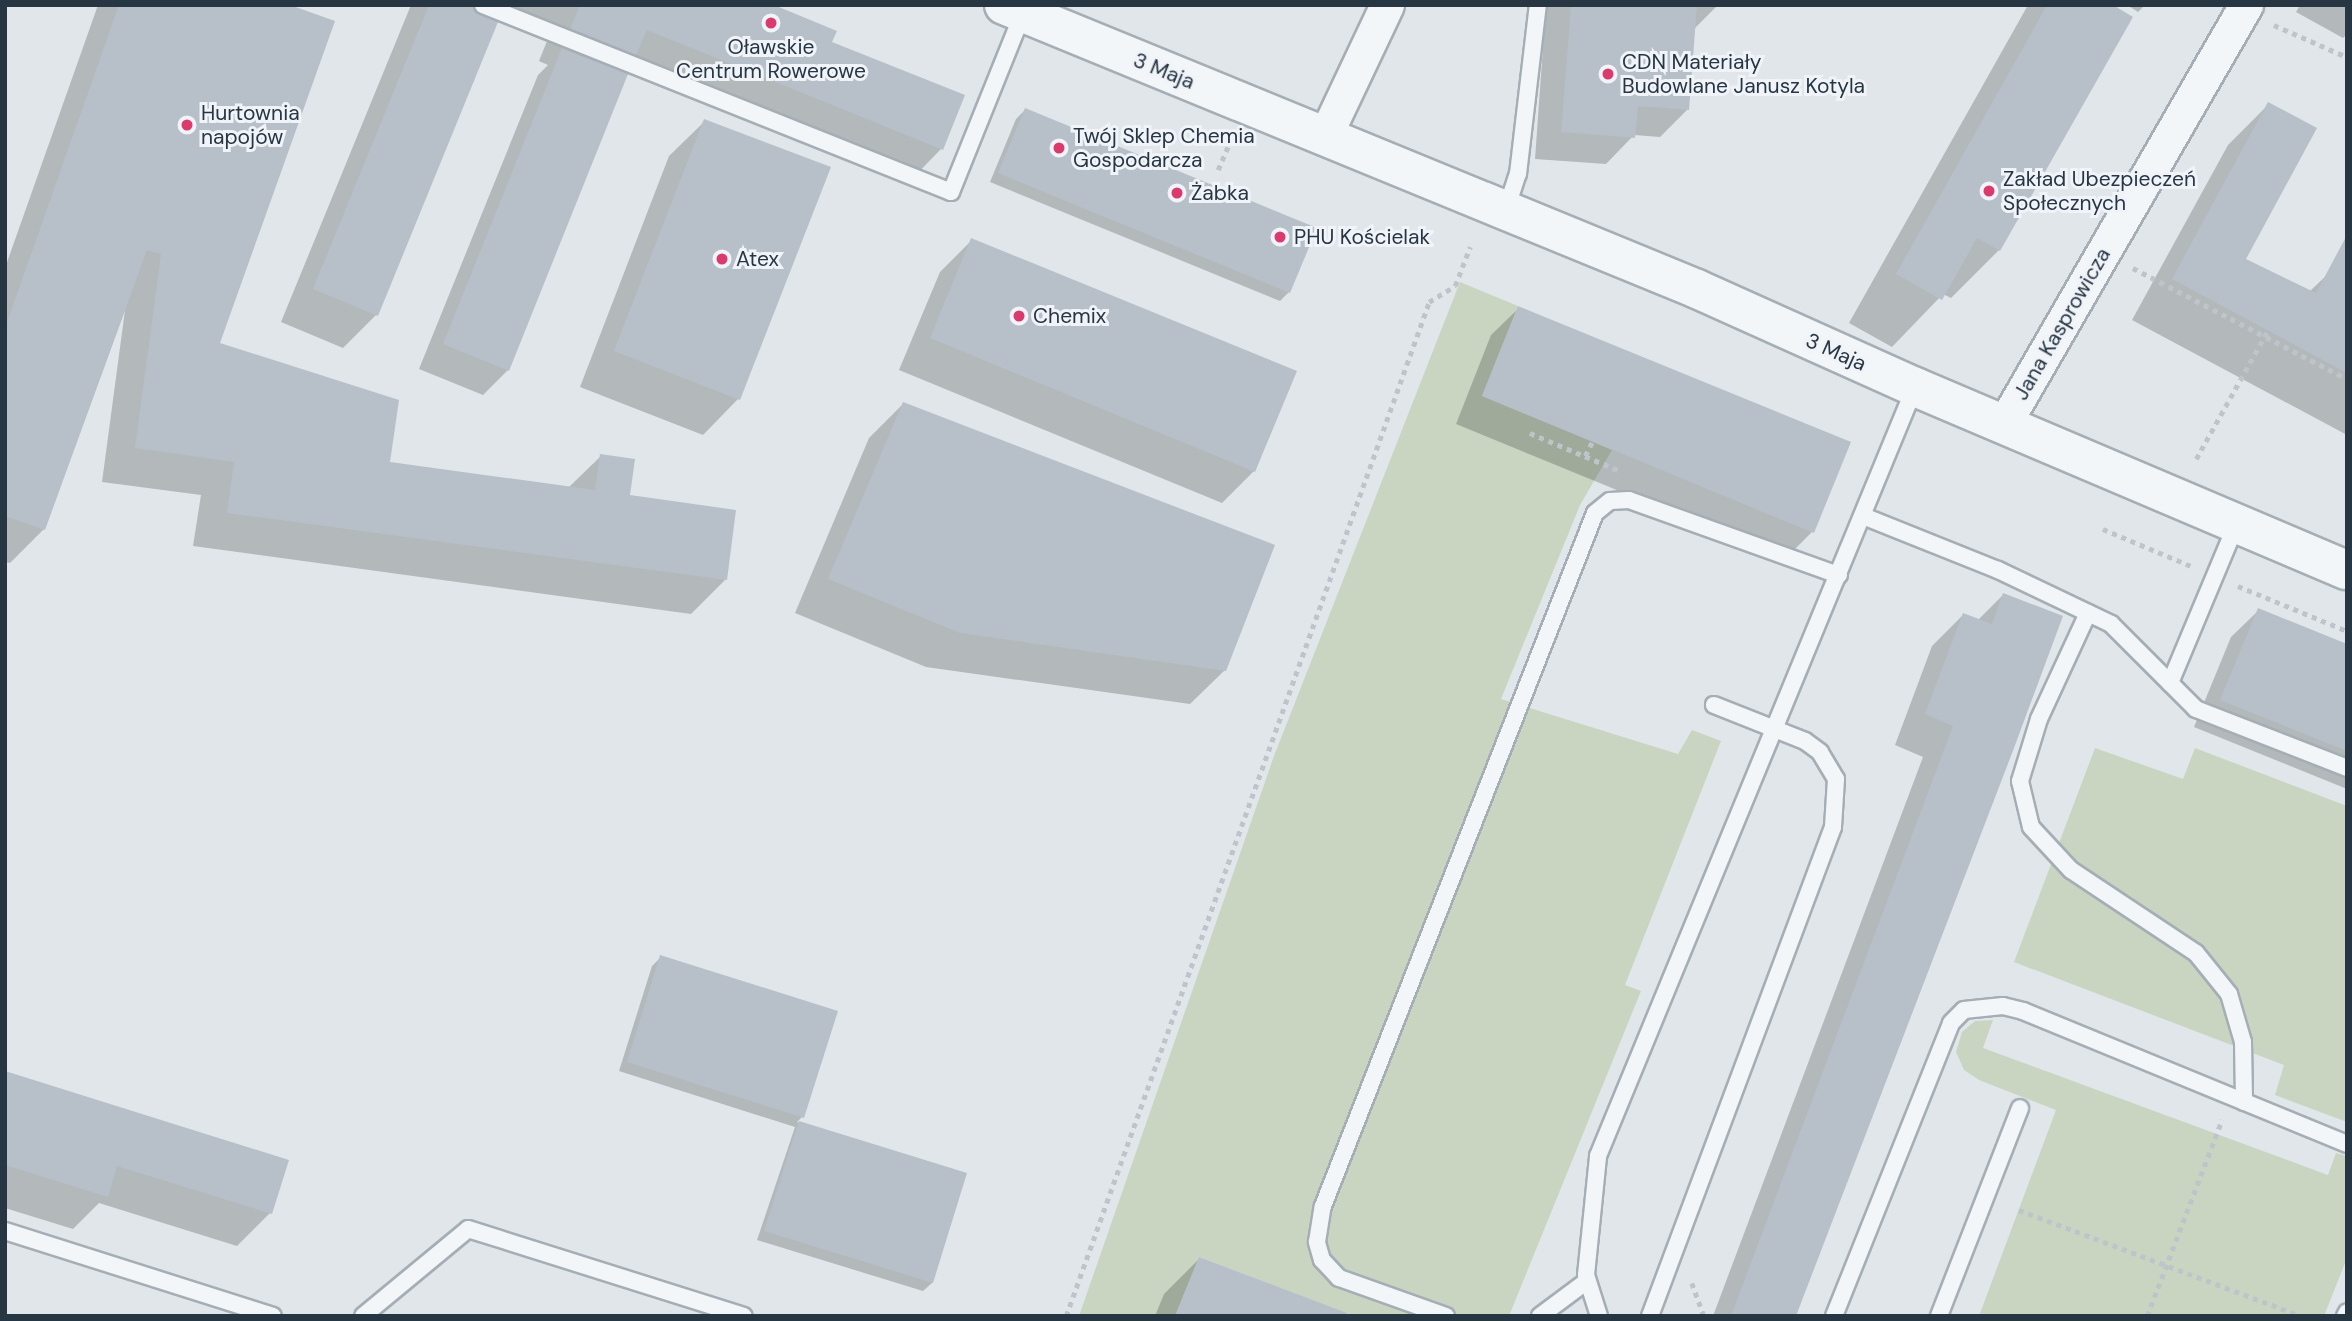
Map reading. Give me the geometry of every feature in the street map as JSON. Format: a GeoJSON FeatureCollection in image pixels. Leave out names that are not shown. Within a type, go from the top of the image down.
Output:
{"type":"FeatureCollection","features":[{"type":"Feature","properties":{"kind":"street"},"geometry":{"type":"LineString","coordinates":[[1325,136],[1387,5]]}},
{"type":"Feature","properties":{"kind":"street","name":"3 Maja"},"geometry":{"type":"LineString","coordinates":[[1013,9],[1506,210],[2236,525],[2347,570]]}},
{"type":"Feature","properties":{"kind":"street","name":"Jana Kasprowicza"},"geometry":{"type":"LineString","coordinates":[[2004,425],[2257,14]]}},
{"type":"Feature","properties":{"kind":"lane"},"geometry":{"type":"LineString","coordinates":[[483,5],[951,192],[1013,9]]}},
{"type":"Feature","properties":{"kind":"lane"},"geometry":{"type":"LineString","coordinates":[[1506,210],[1518,174],[1538,5]]}},
{"type":"Feature","properties":{"kind":"lane"},"geometry":{"type":"LineString","coordinates":[[1599,1316],[1587,1280],[1598,1156],[1915,387]]}},
{"type":"Feature","properties":{"kind":"lane"},"geometry":{"type":"LineString","coordinates":[[1447,1316],[1339,1278],[1322,1260],[1317,1242],[1323,1206],[1595,513],[1610,501],[1629,500],[1839,575]]}},
{"type":"Feature","properties":{"kind":"lane"},"geometry":{"type":"LineString","coordinates":[[1863,516],[1998,570],[2111,624],[2196,709],[2347,768]]}},
{"type":"Feature","properties":{"kind":"lane"},"geometry":{"type":"LineString","coordinates":[[2170,683],[2236,525]]}},
{"type":"Feature","properties":{"kind":"lane"},"geometry":{"type":"LineString","coordinates":[[2088,613],[2039,719],[2020,781],[2031,827],[2071,870],[2196,953],[2229,994],[2243,1042],[2237,1099]]}},
{"type":"Feature","properties":{"kind":"lane"},"geometry":{"type":"LineString","coordinates":[[1650,1316],[1833,827],[1836,779],[1820,752],[1774,729],[1714,705]]}},
{"type":"Feature","properties":{"kind":"lane"},"geometry":{"type":"LineString","coordinates":[[1834,1316],[1951,1023],[1964,1010],[2003,1006],[2024,1011],[2347,1144]]}},
{"type":"Feature","properties":{"kind":"lane"},"geometry":{"type":"LineString","coordinates":[[1939,1316],[2020,1108]]}},
{"type":"Feature","properties":{"kind":"lane"},"geometry":{"type":"LineString","coordinates":[[363,1316],[468,1229],[744,1316]]}},
{"type":"Feature","properties":{"kind":"lane"},"geometry":{"type":"LineString","coordinates":[[5,1231],[272,1316]]}},
{"type":"Feature","properties":{"kind":"lane"},"geometry":{"type":"LineString","coordinates":[[1540,1316],[1587,1280]]}},
{"type":"Feature","properties":{"kind":"path"},"geometry":{"type":"LineString","coordinates":[[2257,14],[2347,57]]}},
{"type":"Feature","properties":{"kind":"path"},"geometry":{"type":"LineString","coordinates":[[1066,1316],[1429,302],[1455,286],[1470,247]]}},
{"type":"Feature","properties":{"kind":"path"},"geometry":{"type":"LineString","coordinates":[[2126,264],[2347,379]]}},
{"type":"Feature","properties":{"kind":"path"},"geometry":{"type":"LineString","coordinates":[[2196,459],[2268,331]]}},
{"type":"Feature","properties":{"kind":"path"},"geometry":{"type":"LineString","coordinates":[[1585,456],[1592,442]]}},
{"type":"Feature","properties":{"kind":"path"},"geometry":{"type":"LineString","coordinates":[[2147,1316],[2237,1099]]}},
{"type":"Feature","properties":{"kind":"path"},"geometry":{"type":"LineString","coordinates":[[2019,1210],[2301,1316]]}},
{"type":"Feature","properties":{"kind":"green space"},"geometry":{"type":"Polygon","coordinates":[[[1460,282],[1518,306],[1482,396],[1612,450],[1580,505],[1501,699],[1678,754],[1692,730],[1721,741],[1625,985],[1641,991],[1509,1316],[1354,1316],[1199,1257],[1175,1316],[1079,1316],[1274,756],[1460,282]]]}},
{"type":"Feature","properties":{"kind":"green space"},"geometry":{"type":"Polygon","coordinates":[[[2095,748],[2183,779],[2195,748],[2347,806],[2347,1122],[2275,1095],[2284,1065],[2014,962],[2095,748]]]}},
{"type":"Feature","properties":{"kind":"green space"},"geometry":{"type":"Polygon","coordinates":[[[1993,1020],[1983,1048],[2328,1175],[2336,1153],[2347,1156],[2347,1258],[2324,1316],[1979,1316],[2056,1110],[1979,1080],[1964,1070],[1956,1052],[1962,1032],[1975,1021],[1993,1020]]]}},
{"type":"Feature","properties":{"kind":"building"},"geometry":{"type":"Polygon","coordinates":[[[119,5],[290,5],[335,21],[220,343],[399,400],[390,462],[595,490],[600,454],[635,459],[630,495],[736,510],[727,580],[227,513],[234,462],[135,448],[161,254],[147,250],[45,530],[5,516],[5,328],[119,5]]]}},
{"type":"Feature","properties":{"kind":"building"},"geometry":{"type":"Polygon","coordinates":[[[429,5],[473,5],[479,14],[498,22],[378,316],[313,289],[429,5]]]}},
{"type":"Feature","properties":{"kind":"building"},"geometry":{"type":"Polygon","coordinates":[[[580,5],[774,5],[837,31],[832,42],[965,95],[943,150],[647,30],[636,55],[570,29],[580,5]]]}},
{"type":"Feature","properties":{"kind":"building"},"geometry":{"type":"Polygon","coordinates":[[[1571,5],[1697,5],[1689,110],[1638,106],[1635,138],[1561,132],[1571,5]]]}},
{"type":"Feature","properties":{"kind":"building","name":"Zakład Ubezpieczeń Społecznych"},"geometry":{"type":"Polygon","coordinates":[[[2047,5],[2113,5],[2133,17],[2000,251],[1977,238],[1942,300],[1896,274],[2047,5]]]}},
{"type":"Feature","properties":{"kind":"building"},"geometry":{"type":"Polygon","coordinates":[[[562,48],[628,74],[509,371],[443,344],[562,48]]]}},
{"type":"Feature","properties":{"kind":"building"},"geometry":{"type":"Polygon","coordinates":[[[2268,102],[2317,128],[2246,259],[2316,293],[2347,235],[2347,373],[2172,279],[2268,102]]]}},
{"type":"Feature","properties":{"kind":"building"},"geometry":{"type":"Polygon","coordinates":[[[1025,108],[1317,228],[1290,293],[998,173],[1025,108]]]}},
{"type":"Feature","properties":{"kind":"building","name":"Atex"},"geometry":{"type":"Polygon","coordinates":[[[704,119],[831,167],[740,400],[614,351],[704,119]]]}},
{"type":"Feature","properties":{"kind":"building"},"geometry":{"type":"Polygon","coordinates":[[[971,238],[1297,371],[1255,472],[930,338],[971,238]]]}},
{"type":"Feature","properties":{"kind":"building"},"geometry":{"type":"Polygon","coordinates":[[[1518,306],[1851,442],[1814,533],[1482,396],[1518,306]]]}},
{"type":"Feature","properties":{"kind":"building"},"geometry":{"type":"Polygon","coordinates":[[[903,402],[1275,545],[1226,671],[960,633],[828,579],[903,402]]]}},
{"type":"Feature","properties":{"kind":"building"},"geometry":{"type":"Polygon","coordinates":[[[2003,593],[2063,616],[2014,748],[1796,1316],[1731,1316],[1953,726],[1925,714],[1963,613],[1992,624],[2003,593]]]}},
{"type":"Feature","properties":{"kind":"building"},"geometry":{"type":"Polygon","coordinates":[[[2258,608],[2347,644],[2347,751],[2220,700],[2258,608]]]}},
{"type":"Feature","properties":{"kind":"building"},"geometry":{"type":"Polygon","coordinates":[[[660,955],[838,1011],[804,1118],[627,1062],[660,955]]]}},
{"type":"Feature","properties":{"kind":"building"},"geometry":{"type":"Polygon","coordinates":[[[5,1071],[289,1160],[272,1214],[117,1166],[108,1197],[5,1165],[5,1071]]]}},
{"type":"Feature","properties":{"kind":"building"},"geometry":{"type":"Polygon","coordinates":[[[799,1121],[967,1173],[933,1283],[764,1231],[799,1121]]]}},
{"type":"Feature","properties":{"kind":"building"},"geometry":{"type":"Polygon","coordinates":[[[1199,1257],[1347,1313],[1346,1316],[1175,1316],[1199,1257]]]}},
{"type":"Feature","properties":{"kind":"place","name":"Oławskie Centrum Rowerowe"},"geometry":{"type":"Point","coordinates":[771,23]}},
{"type":"Feature","properties":{"kind":"place","name":"CDN Materiały Budowlane Janusz Kotyla"},"geometry":{"type":"Point","coordinates":[1608,74]}},
{"type":"Feature","properties":{"kind":"place","name":"Hurtownia napojów"},"geometry":{"type":"Point","coordinates":[187,125]}},
{"type":"Feature","properties":{"kind":"place","name":"Twój Sklep Chemia Gospodarcza"},"geometry":{"type":"Point","coordinates":[1059,148]}},
{"type":"Feature","properties":{"kind":"place","name":"Zakład Ubezpieczeń Społecznych"},"geometry":{"type":"Point","coordinates":[1989,191]}},
{"type":"Feature","properties":{"kind":"place","name":"Żabka"},"geometry":{"type":"Point","coordinates":[1177,193]}},
{"type":"Feature","properties":{"kind":"place","name":"PHU Kościelak"},"geometry":{"type":"Point","coordinates":[1280,237]}},
{"type":"Feature","properties":{"kind":"place","name":"Atex"},"geometry":{"type":"Point","coordinates":[722,259]}},
{"type":"Feature","properties":{"kind":"place","name":"Chemix"},"geometry":{"type":"Point","coordinates":[1019,316]}}]}
